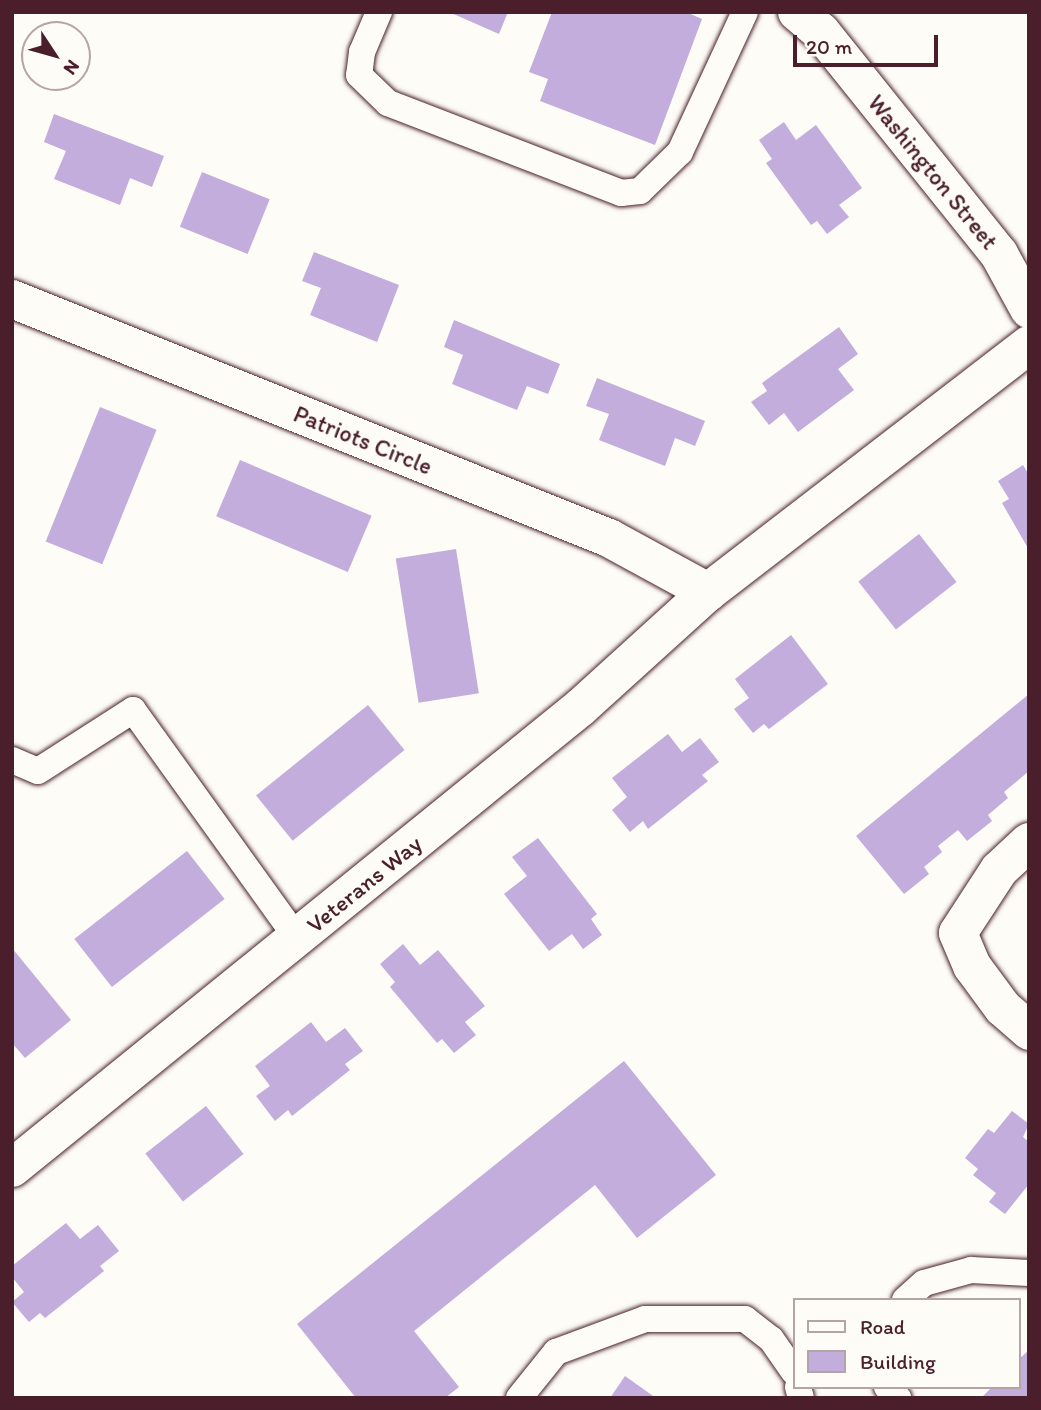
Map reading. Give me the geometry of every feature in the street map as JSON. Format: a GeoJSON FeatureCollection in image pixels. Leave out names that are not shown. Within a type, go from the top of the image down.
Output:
{"type":"FeatureCollection","features":[{"type":"Feature","properties":{"kind":"street","name":"Washington Street"},"geometry":{"type":"LineString","coordinates":[[797,12],[821,32],[999,254],[1029,309]]}},
{"type":"Feature","properties":{"kind":"street","name":"Patriots Circle"},"geometry":{"type":"LineString","coordinates":[[12,299],[610,538],[708,592]]}},
{"type":"Feature","properties":{"kind":"street","name":"Veterans Way"},"geometry":{"type":"LineString","coordinates":[[12,1168],[581,707],[708,592],[1029,345]]}},
{"type":"Feature","properties":{"kind":"street"},"geometry":{"type":"LineString","coordinates":[[1029,842],[999,870],[958,933],[972,966],[1003,1008],[1029,1031]]}},
{"type":"Feature","properties":{"kind":"lane"},"geometry":{"type":"LineString","coordinates":[[379,12],[362,52],[359,75],[388,103],[621,193],[640,191],[680,152],[744,12]]}},
{"type":"Feature","properties":{"kind":"lane"},"geometry":{"type":"LineString","coordinates":[[12,760],[38,771],[133,710],[297,938]]}},
{"type":"Feature","properties":{"kind":"lane"},"geometry":{"type":"LineString","coordinates":[[907,1298],[924,1283],[971,1270],[1029,1273]]}},
{"type":"Feature","properties":{"kind":"lane"},"geometry":{"type":"LineString","coordinates":[[519,1398],[556,1352],[645,1320],[745,1319],[771,1339],[792,1368]]}},
{"type":"Feature","properties":{"kind":"building"},"geometry":{"type":"Polygon","coordinates":[[[449,12],[508,12],[499,34],[449,12]]]}},
{"type":"Feature","properties":{"kind":"building"},"geometry":{"type":"Polygon","coordinates":[[[552,12],[686,12],[702,19],[655,145],[540,101],[548,79],[529,72],[552,12]]]}},
{"type":"Feature","properties":{"kind":"building"},"geometry":{"type":"Polygon","coordinates":[[[54,114],[164,156],[152,187],[130,178],[120,205],[54,179],[66,151],[44,142],[54,114]]]}},
{"type":"Feature","properties":{"kind":"building"},"geometry":{"type":"Polygon","coordinates":[[[784,122],[796,140],[816,125],[862,188],[839,205],[849,217],[827,234],[817,221],[811,225],[766,163],[772,159],[759,140],[784,122]]]}},
{"type":"Feature","properties":{"kind":"building"},"geometry":{"type":"Polygon","coordinates":[[[202,172],[270,199],[248,254],[180,227],[202,172]]]}},
{"type":"Feature","properties":{"kind":"building"},"geometry":{"type":"Polygon","coordinates":[[[314,252],[399,285],[377,342],[310,315],[321,288],[302,281],[314,252]]]}},
{"type":"Feature","properties":{"kind":"building"},"geometry":{"type":"Polygon","coordinates":[[[454,320],[560,364],[548,394],[527,386],[517,410],[452,384],[463,355],[444,347],[454,320]]]}},
{"type":"Feature","properties":{"kind":"building"},"geometry":{"type":"Polygon","coordinates":[[[839,327],[858,354],[838,369],[854,390],[798,432],[784,413],[769,425],[751,402],[767,391],[762,383],[839,327]]]}},
{"type":"Feature","properties":{"kind":"building"},"geometry":{"type":"Polygon","coordinates":[[[597,378],[705,421],[695,446],[675,438],[665,466],[599,440],[609,414],[586,406],[597,378]]]}},
{"type":"Feature","properties":{"kind":"building"},"geometry":{"type":"Polygon","coordinates":[[[100,407],[157,430],[102,564],[46,541],[100,407]]]}},
{"type":"Feature","properties":{"kind":"building"},"geometry":{"type":"Polygon","coordinates":[[[240,460],[372,516],[348,572],[216,516],[240,460]]]}},
{"type":"Feature","properties":{"kind":"building"},"geometry":{"type":"Polygon","coordinates":[[[1023,465],[1029,475],[1029,550],[1002,503],[1009,499],[998,481],[1023,465]]]}},
{"type":"Feature","properties":{"kind":"building"},"geometry":{"type":"Polygon","coordinates":[[[919,534],[957,582],[896,629],[858,581],[919,534]]]}},
{"type":"Feature","properties":{"kind":"building"},"geometry":{"type":"Polygon","coordinates":[[[456,549],[479,693],[419,703],[396,559],[456,549]]]}},
{"type":"Feature","properties":{"kind":"building"},"geometry":{"type":"Polygon","coordinates":[[[791,635],[828,684],[769,729],[764,724],[753,733],[734,709],[749,698],[735,679],[791,635]]]}},
{"type":"Feature","properties":{"kind":"building"},"geometry":{"type":"Polygon","coordinates":[[[1029,694],[1029,771],[1004,792],[1008,798],[988,815],[992,821],[967,841],[958,830],[938,846],[942,852],[924,867],[929,874],[904,894],[856,836],[1029,694]]]}},
{"type":"Feature","properties":{"kind":"building"},"geometry":{"type":"Polygon","coordinates":[[[368,705],[405,750],[293,841],[256,796],[368,705]]]}},
{"type":"Feature","properties":{"kind":"building"},"geometry":{"type":"Polygon","coordinates":[[[668,734],[682,752],[700,738],[719,762],[702,775],[708,781],[648,829],[643,821],[630,832],[612,810],[627,797],[612,778],[668,734]]]}},
{"type":"Feature","properties":{"kind":"building"},"geometry":{"type":"Polygon","coordinates":[[[538,838],[597,914],[591,919],[602,935],[583,949],[572,934],[549,951],[504,894],[527,876],[512,857],[538,838]]]}},
{"type":"Feature","properties":{"kind":"building"},"geometry":{"type":"Polygon","coordinates":[[[187,851],[225,899],[112,987],[74,939],[187,851]]]}},
{"type":"Feature","properties":{"kind":"building"},"geometry":{"type":"Polygon","coordinates":[[[403,944],[420,965],[438,950],[485,1006],[465,1022],[476,1035],[454,1053],[442,1039],[437,1043],[390,987],[395,982],[380,964],[403,944]]]}},
{"type":"Feature","properties":{"kind":"building"},"geometry":{"type":"Polygon","coordinates":[[[12,948],[71,1020],[25,1058],[12,1043],[12,948]]]}},
{"type":"Feature","properties":{"kind":"building"},"geometry":{"type":"Polygon","coordinates":[[[311,1022],[326,1042],[345,1028],[363,1051],[345,1064],[350,1070],[292,1116],[288,1110],[275,1121],[256,1096],[270,1086],[255,1066],[311,1022]]]}},
{"type":"Feature","properties":{"kind":"building"},"geometry":{"type":"Polygon","coordinates":[[[624,1061],[716,1175],[637,1238],[595,1185],[414,1331],[459,1387],[445,1398],[356,1398],[297,1324],[624,1061]]]}},
{"type":"Feature","properties":{"kind":"building"},"geometry":{"type":"Polygon","coordinates":[[[206,1106],[244,1154],[183,1201],[145,1153],[206,1106]]]}},
{"type":"Feature","properties":{"kind":"building"},"geometry":{"type":"Polygon","coordinates":[[[1012,1111],[1029,1124],[1023,1137],[1029,1142],[1029,1184],[1005,1214],[989,1202],[996,1193],[973,1175],[978,1169],[965,1158],[988,1129],[994,1133],[1012,1111]]]}},
{"type":"Feature","properties":{"kind":"building"},"geometry":{"type":"Polygon","coordinates":[[[66,1223],[80,1239],[98,1225],[119,1251],[100,1266],[104,1271],[45,1318],[40,1313],[29,1322],[12,1302],[24,1292],[12,1277],[12,1266],[66,1223]]]}},
{"type":"Feature","properties":{"kind":"building"},"geometry":{"type":"Polygon","coordinates":[[[1029,1350],[1029,1398],[981,1398],[990,1389],[1020,1389],[1020,1358],[1029,1350]]]}},
{"type":"Feature","properties":{"kind":"building"},"geometry":{"type":"Polygon","coordinates":[[[625,1376],[656,1398],[610,1398],[625,1376]]]}}]}
